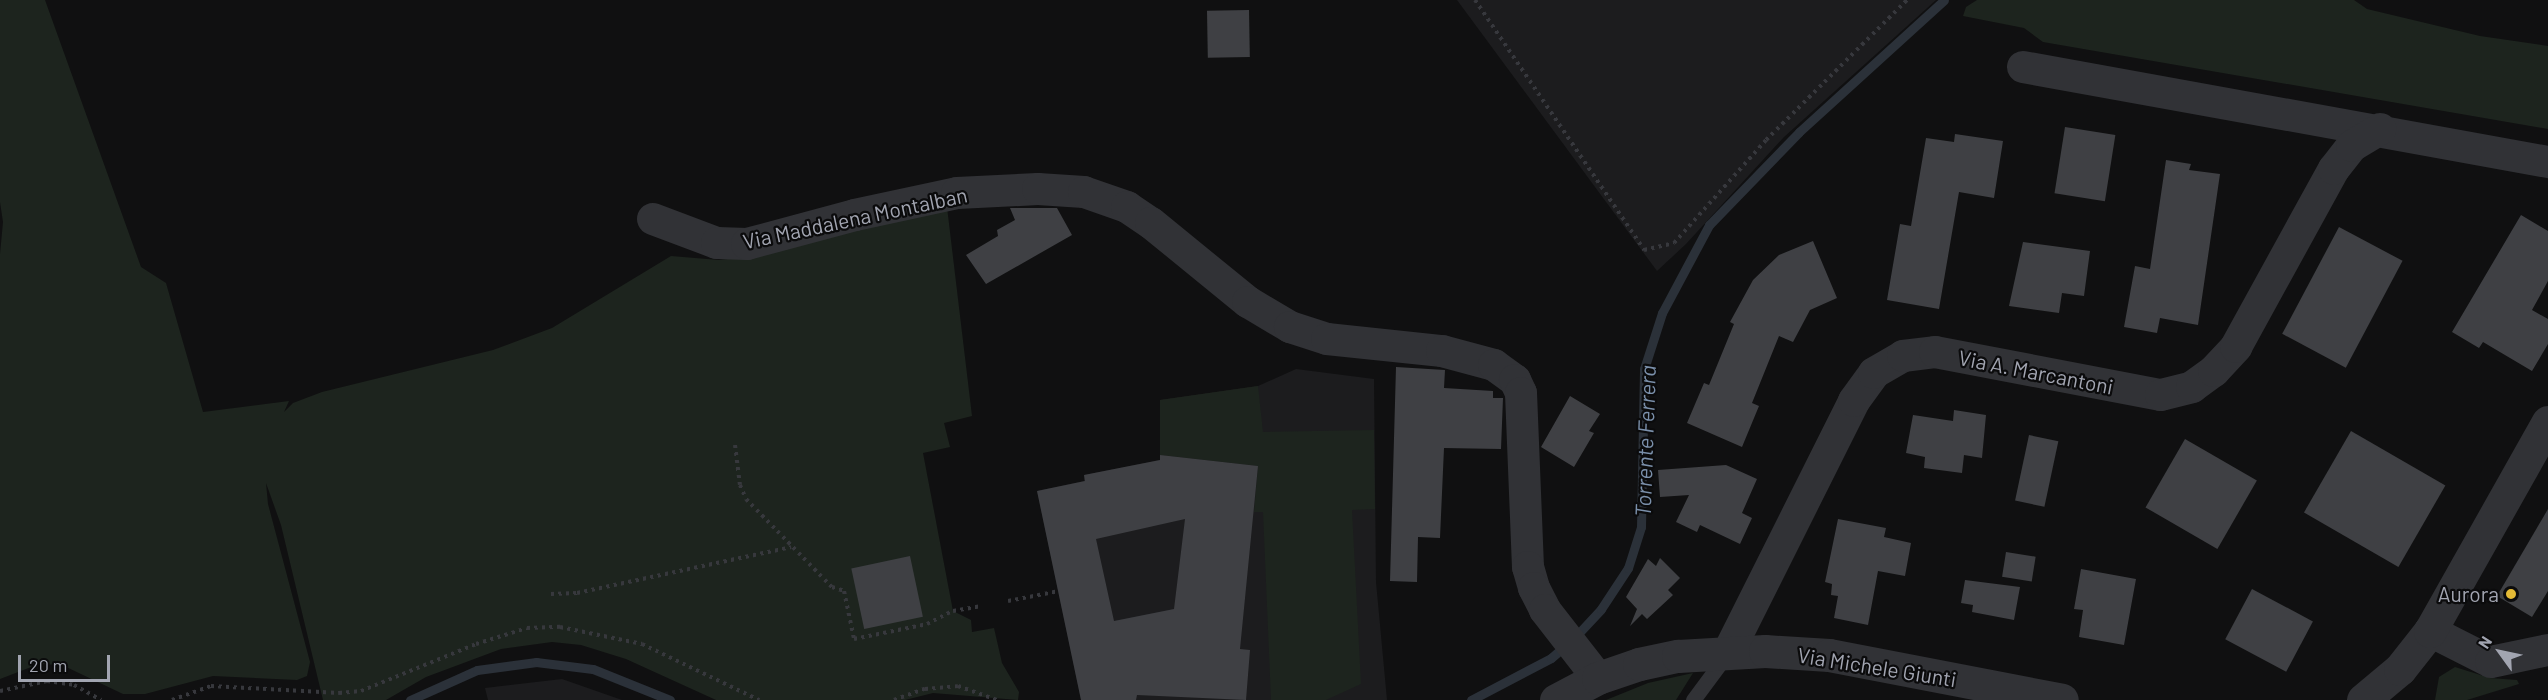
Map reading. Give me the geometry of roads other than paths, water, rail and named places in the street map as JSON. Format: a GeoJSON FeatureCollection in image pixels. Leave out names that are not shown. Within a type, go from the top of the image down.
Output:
{"type":"FeatureCollection","features":[{"type":"Feature","properties":{"kind":"street"},"geometry":{"type":"LineString","coordinates":[[2023,67],[2380,129],[2548,162]]}},
{"type":"Feature","properties":{"kind":"street","name":"Via A. Marcantoni"},"geometry":{"type":"LineString","coordinates":[[1729,651],[1854,401],[1874,373],[1903,356],[1935,352],[2161,395],[2192,387],[2214,372],[2236,347],[2334,169],[2352,146],[2380,129]]}},
{"type":"Feature","properties":{"kind":"street","name":"Via Maddalena Montalban"},"geometry":{"type":"LineString","coordinates":[[653,219],[717,243],[747,244],[855,215],[957,193],[1038,189],[1084,192],[1127,207],[1151,223],[1248,302],[1290,327],[1326,339],[1442,351],[1494,365],[1515,380],[1521,393],[1528,567],[1545,610],[1580,656]]}},
{"type":"Feature","properties":{"kind":"street"},"geometry":{"type":"LineString","coordinates":[[2381,695],[2430,631],[2548,422]]}},
{"type":"Feature","properties":{"kind":"street"},"geometry":{"type":"LineString","coordinates":[[2430,631],[2491,662],[2548,650]]}},
{"type":"Feature","properties":{"kind":"street","name":"Via Michele Giunti"},"geometry":{"type":"LineString","coordinates":[[1556,700],[1580,656],[1678,656],[1729,651],[1829,655],[2062,700]]}},
{"type":"Feature","properties":{"kind":"lane"},"geometry":{"type":"LineString","coordinates":[[1693,700],[1729,651]]}},
{"type":"Feature","properties":{"kind":"waterway","name":"Torrente Ferrera"},"geometry":{"type":"LineString","coordinates":[[1471,700],[1551,658],[1601,609],[1628,568],[1641,527],[1644,369],[1662,313],[1709,225],[1799,132],[1944,0]]}},
{"type":"Feature","properties":{"kind":"waterway","name":"Torrente Ferrera"},"geometry":{"type":"LineString","coordinates":[[410,700],[477,670],[536,662],[593,669],[670,700]]}},
{"type":"Feature","properties":{"kind":"place","name":"Aurora"},"geometry":{"type":"Point","coordinates":[2511,594]}}]}
